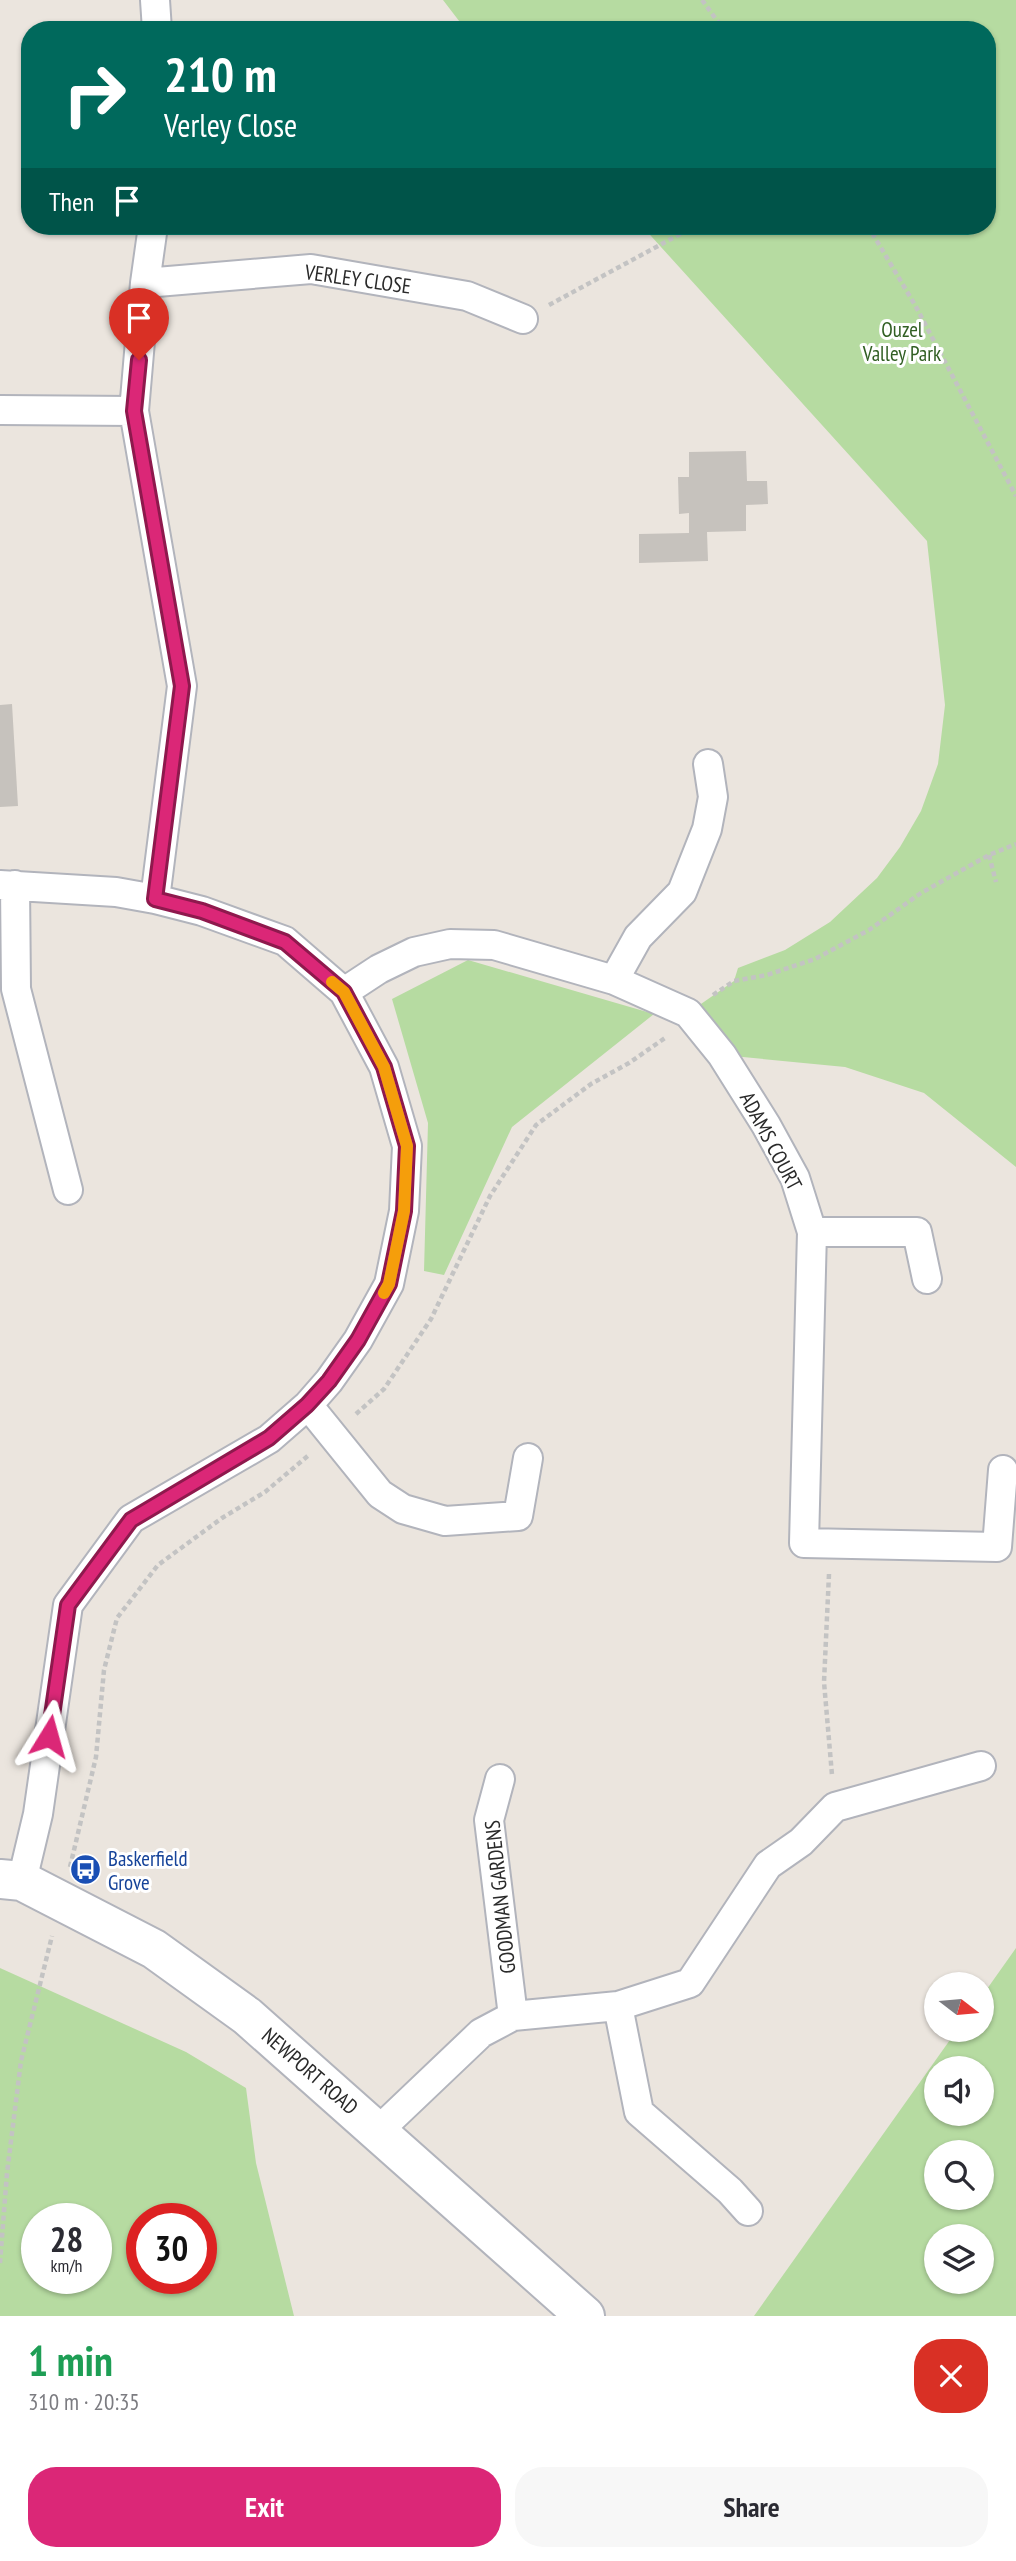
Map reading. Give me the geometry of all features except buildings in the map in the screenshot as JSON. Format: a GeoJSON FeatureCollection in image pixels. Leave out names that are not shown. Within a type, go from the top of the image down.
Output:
{"type":"FeatureCollection","features":[{"type":"Feature","properties":{"kind":"street"},"geometry":{"type":"LineString","coordinates":[[155,0],[156,21]]}},
{"type":"Feature","properties":{"kind":"street"},"geometry":{"type":"LineString","coordinates":[[152,235],[134,411],[182,686],[155,899]]}},
{"type":"Feature","properties":{"kind":"street","name":"VERLEY CLOSE"},"geometry":{"type":"LineString","coordinates":[[145,283],[311,269],[467,296],[523,319]]}},
{"type":"Feature","properties":{"kind":"street"},"geometry":{"type":"LineString","coordinates":[[0,410],[134,411]]}},
{"type":"Feature","properties":{"kind":"street"},"geometry":{"type":"LineString","coordinates":[[614,980],[638,937],[682,892],[707,829],[713,797],[708,764]]}},
{"type":"Feature","properties":{"kind":"street"},"geometry":{"type":"LineString","coordinates":[[11,1880],[38,1814],[68,1605],[131,1520],[269,1438],[307,1405],[329,1381],[358,1340],[389,1284],[404,1211],[407,1146],[384,1067],[344,992],[285,942],[215,915],[155,899],[116,892],[7,885],[16,989],[68,1189]]}},
{"type":"Feature","properties":{"kind":"street","name":"ADAMS COURT"},"geometry":{"type":"LineString","coordinates":[[344,992],[379,969],[414,952],[450,944],[494,945],[614,980],[688,1013],[722,1055],[772,1136],[795,1178],[812,1232],[804,1543],[997,1547],[1003,1470]]}},
{"type":"Feature","properties":{"kind":"street"},"geometry":{"type":"LineString","coordinates":[[812,1232],[917,1232],[927,1279]]}},
{"type":"Feature","properties":{"kind":"street"},"geometry":{"type":"LineString","coordinates":[[307,1405],[380,1494],[403,1509],[445,1521],[518,1516],[528,1458]]}},
{"type":"Feature","properties":{"kind":"street"},"geometry":{"type":"LineString","coordinates":[[378,2132],[481,2033],[513,2016],[618,2006],[690,1983],[768,1865],[801,1842],[835,1807],[981,1766]]}},
{"type":"Feature","properties":{"kind":"street","name":"GOODMAN GARDENS"},"geometry":{"type":"LineString","coordinates":[[500,1779],[489,1820],[513,2016]]}},
{"type":"Feature","properties":{"kind":"street","name":"NEWPORT ROAD"},"geometry":{"type":"LineString","coordinates":[[11,1880],[62,1900],[154,1949],[247,2016],[586,2316]]}},
{"type":"Feature","properties":{"kind":"street"},"geometry":{"type":"LineString","coordinates":[[618,2006],[639,2112],[730,2190],[748,2211]]}},
{"type":"Feature","properties":{"kind":"path"},"geometry":{"type":"LineString","coordinates":[[702,0],[717,21]]}},
{"type":"Feature","properties":{"kind":"path"},"geometry":{"type":"LineString","coordinates":[[523,319],[678,235]]}},
{"type":"Feature","properties":{"kind":"path"},"geometry":{"type":"LineString","coordinates":[[873,235],[915,304],[1016,496]]}},
{"type":"Feature","properties":{"kind":"path"},"geometry":{"type":"LineString","coordinates":[[688,1013],[734,981],[767,975],[816,959],[869,930],[921,893],[989,855],[1016,844]]}},
{"type":"Feature","properties":{"kind":"path"},"geometry":{"type":"LineString","coordinates":[[989,855],[996,882]]}},
{"type":"Feature","properties":{"kind":"path"},"geometry":{"type":"LineString","coordinates":[[831,1544],[824,1682],[835,1807]]}},
{"type":"Feature","properties":{"kind":"path"},"geometry":{"type":"LineString","coordinates":[[0,2263],[6,2173],[21,2061],[62,1900]]}},
{"type":"Feature","properties":{"kind":"green space","name":"Ouzel Valley Park"},"geometry":{"type":"Polygon","coordinates":[[[443,0],[1016,0],[1016,1167],[924,1093],[845,1067],[722,1055],[688,1013],[734,981],[738,968],[785,950],[830,922],[877,878],[900,847],[921,811],[938,764],[945,705],[927,541],[650,235],[996,235],[996,21],[459,21],[443,0]]]}},
{"type":"Feature","properties":{"kind":"green space"},"geometry":{"type":"Polygon","coordinates":[[[468,960],[654,1014],[512,1127],[444,1275],[424,1271],[428,1123],[392,999],[468,960]]]}},
{"type":"Feature","properties":{"kind":"green space"},"geometry":{"type":"Polygon","coordinates":[[[1016,1948],[1016,2316],[754,2316],[924,2076],[924,2126],[994,2126],[994,2056],[939,2056],[948,2042],[994,2042],[994,1979],[1016,1948]]]}},
{"type":"Feature","properties":{"kind":"green space"},"geometry":{"type":"Polygon","coordinates":[[[0,1968],[186,2052],[246,2088],[256,2163],[294,2316],[0,2316],[0,1968]]]}},
{"type":"Feature","properties":{"kind":"slow traffic"},"geometry":{"type":"LineString","coordinates":[[332,982],[344,992],[384,1067],[407,1146],[404,1211],[389,1284],[384,1293]]}},
{"type":"Feature","properties":{"kind":"place","name":"Baskerfield Grove"},"geometry":{"type":"Point","coordinates":[85,1870]}},
{"type":"Feature","properties":{"kind":"route"},"geometry":{"type":"LineString","coordinates":[[49,1736],[68,1605],[131,1520],[269,1438],[307,1405],[329,1381],[358,1340],[389,1284],[404,1211],[407,1146],[384,1067],[344,992],[285,942],[202,911],[155,899],[182,686],[134,411],[139,360]]}}]}
